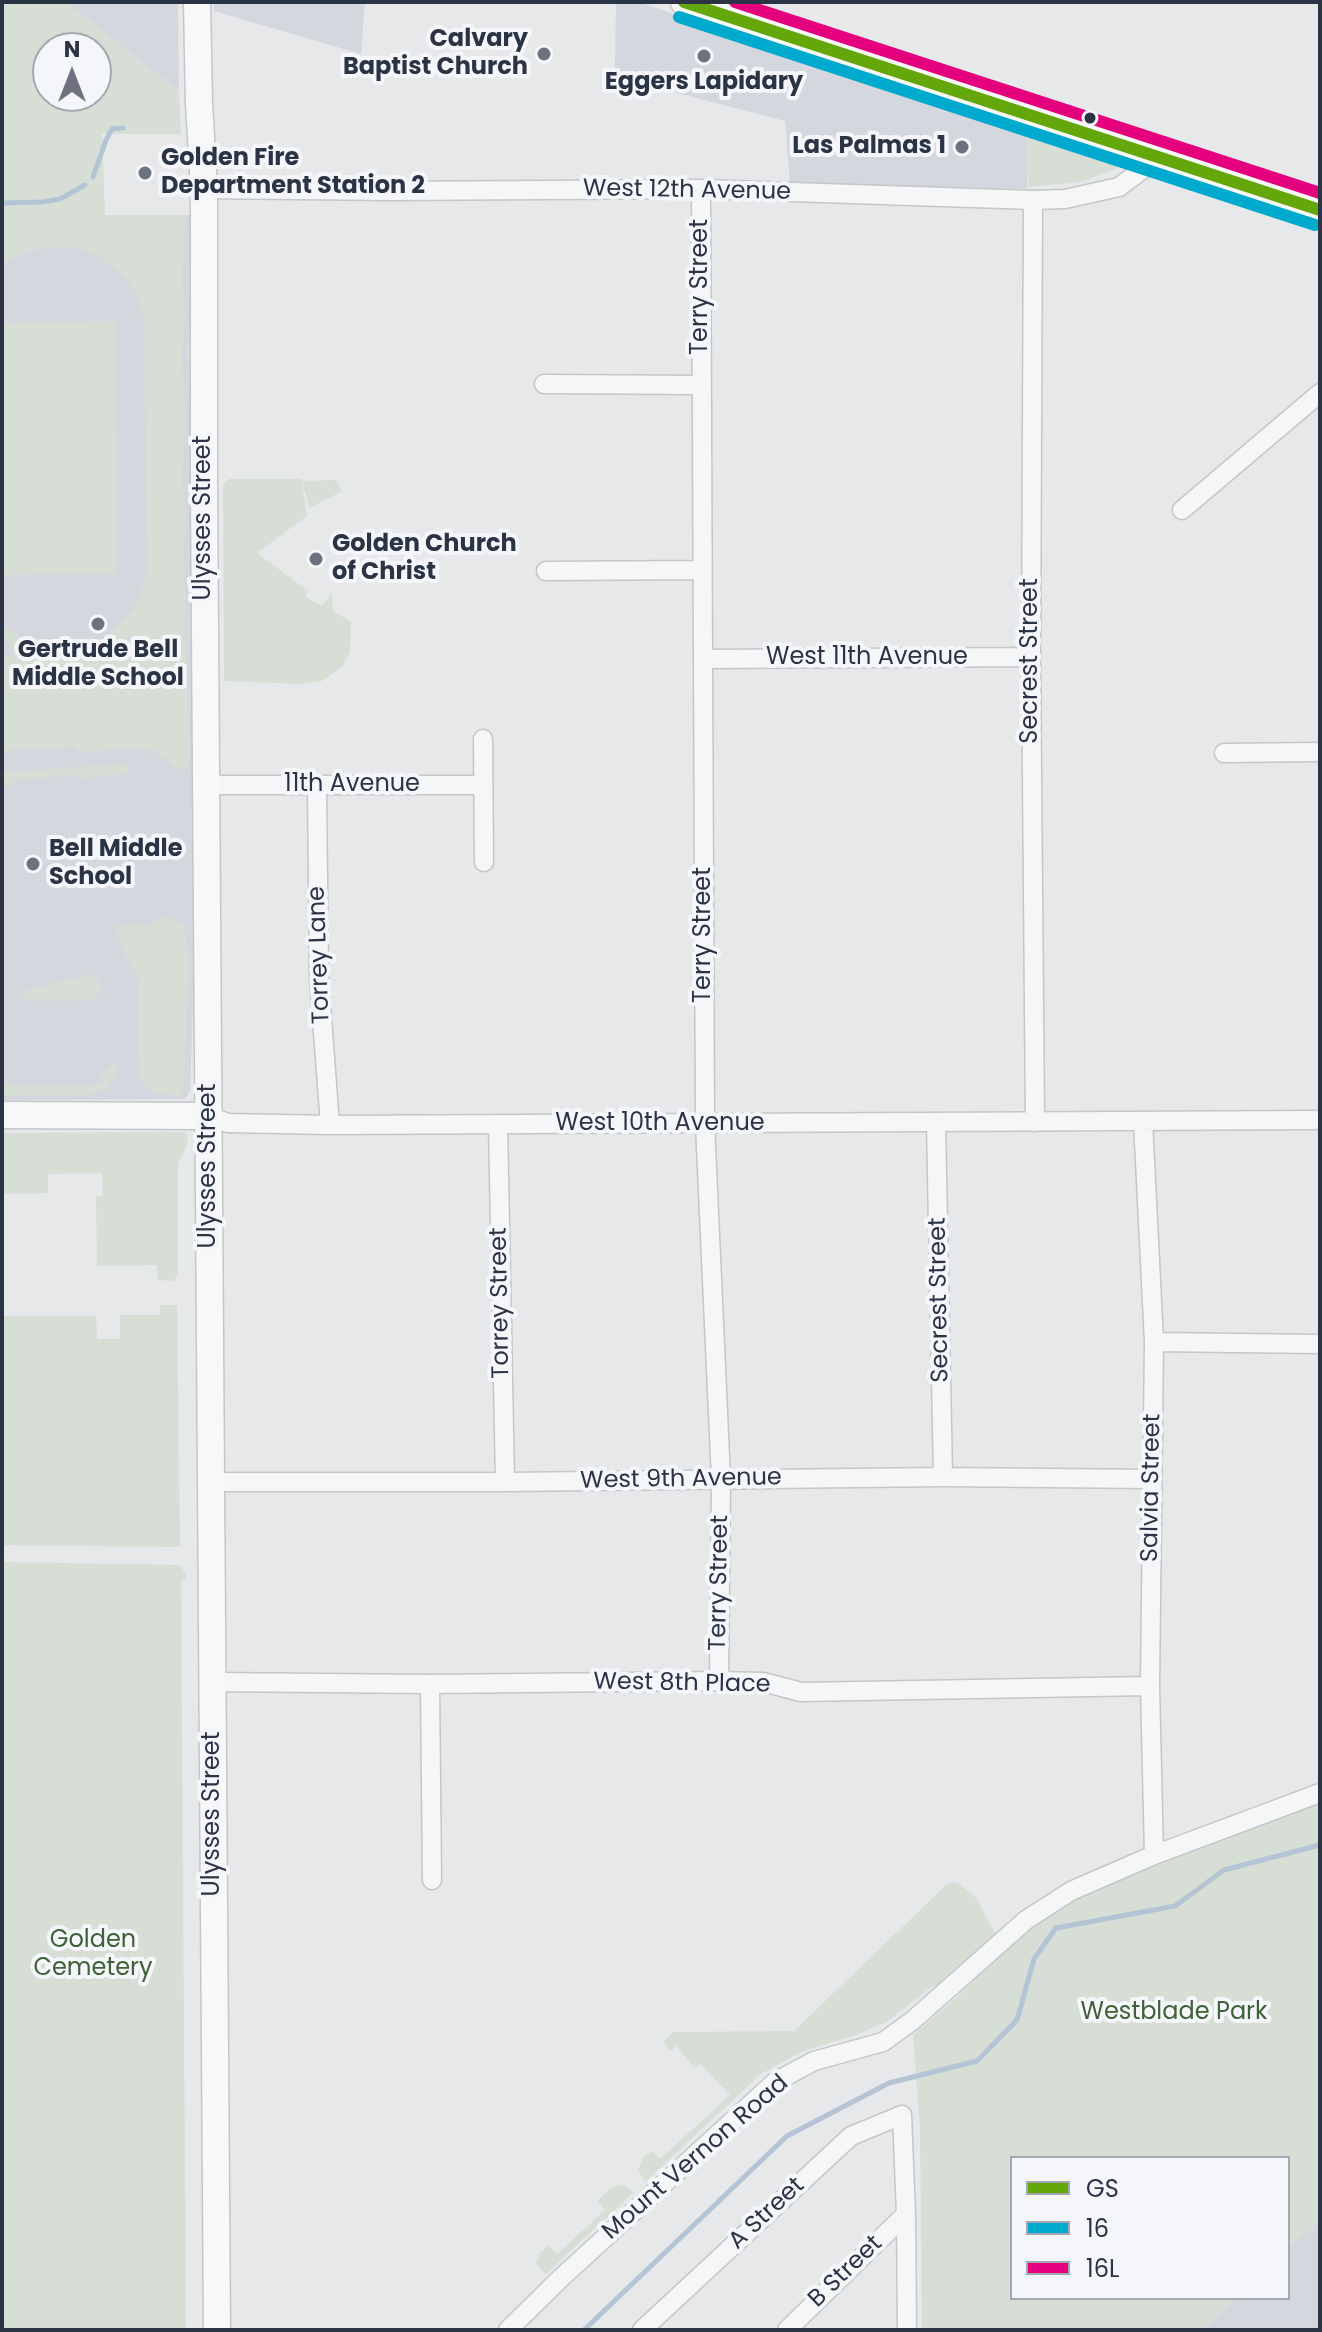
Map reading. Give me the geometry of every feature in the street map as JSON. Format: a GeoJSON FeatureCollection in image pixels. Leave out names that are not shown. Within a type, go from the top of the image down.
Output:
{"type":"FeatureCollection","features":[{"type":"Feature","properties":{"kind":"street","name":"Ulysses Street"},"geometry":{"type":"LineString","coordinates":[[197,2],[204,189],[214,781],[209,1116],[217,2330]]}},
{"type":"Feature","properties":{"kind":"street"},"geometry":{"type":"LineString","coordinates":[[684,2],[1320,210]]}},
{"type":"Feature","properties":{"kind":"street","name":"West 12th Avenue"},"geometry":{"type":"LineString","coordinates":[[204,189],[701,189],[1065,199],[1119,187],[1159,157]]}},
{"type":"Feature","properties":{"kind":"street","name":"Terry Street"},"geometry":{"type":"LineString","coordinates":[[701,189],[705,1124],[721,1479],[719,1681]]}},
{"type":"Feature","properties":{"kind":"street","name":"Secrest Street"},"geometry":{"type":"LineString","coordinates":[[1033,200],[1031,657],[1035,1122]]}},
{"type":"Feature","properties":{"kind":"street"},"geometry":{"type":"LineString","coordinates":[[544,384],[701,385]]}},
{"type":"Feature","properties":{"kind":"street"},"geometry":{"type":"LineString","coordinates":[[1182,510],[1320,393]]}},
{"type":"Feature","properties":{"kind":"street"},"geometry":{"type":"LineString","coordinates":[[546,571],[703,570]]}},
{"type":"Feature","properties":{"kind":"street","name":"West 11th Avenue"},"geometry":{"type":"LineString","coordinates":[[703,659],[1031,657]]}},
{"type":"Feature","properties":{"kind":"street"},"geometry":{"type":"LineString","coordinates":[[483,739],[484,862]]}},
{"type":"Feature","properties":{"kind":"street"},"geometry":{"type":"LineString","coordinates":[[1224,753],[1320,752]]}},
{"type":"Feature","properties":{"kind":"street","name":"11th Avenue"},"geometry":{"type":"LineString","coordinates":[[214,781],[317,785],[483,785]]}},
{"type":"Feature","properties":{"kind":"street","name":"Torrey Lane"},"geometry":{"type":"LineString","coordinates":[[317,785],[319,978],[330,1125]]}},
{"type":"Feature","properties":{"kind":"street","name":"West 10th Avenue"},"geometry":{"type":"LineString","coordinates":[[2,1115],[209,1116],[228,1123],[330,1125],[1320,1120]]}},
{"type":"Feature","properties":{"kind":"street","name":"Salvia Street"},"geometry":{"type":"LineString","coordinates":[[1143,1121],[1154,1342],[1150,1686],[1154,1855]]}},
{"type":"Feature","properties":{"kind":"street","name":"Secrest Street"},"geometry":{"type":"LineString","coordinates":[[936,1123],[943,1477]]}},
{"type":"Feature","properties":{"kind":"street","name":"Torrey Street"},"geometry":{"type":"LineString","coordinates":[[498,1124],[505,1482]]}},
{"type":"Feature","properties":{"kind":"street"},"geometry":{"type":"LineString","coordinates":[[1154,1342],[1320,1344]]}},
{"type":"Feature","properties":{"kind":"street","name":"West 9th Avenue"},"geometry":{"type":"LineString","coordinates":[[211,1482],[943,1477],[1152,1479]]}},
{"type":"Feature","properties":{"kind":"street","name":"West 8th Place"},"geometry":{"type":"LineString","coordinates":[[212,1682],[430,1684],[719,1681],[763,1682],[801,1692],[1150,1686]]}},
{"type":"Feature","properties":{"kind":"street"},"geometry":{"type":"LineString","coordinates":[[430,1684],[432,1880]]}},
{"type":"Feature","properties":{"kind":"street","name":"Mount Vernon Road"},"geometry":{"type":"LineString","coordinates":[[508,2330],[775,2082],[814,2061],[883,2042],[912,2021],[1026,1920],[1071,1891],[1154,1855],[1320,1793]]}},
{"type":"Feature","properties":{"kind":"street","name":"A Street"},"geometry":{"type":"LineString","coordinates":[[642,2330],[851,2136],[902,2115],[906,2214]]}},
{"type":"Feature","properties":{"kind":"street"},"geometry":{"type":"LineString","coordinates":[[906,2214],[907,2330]]}},
{"type":"Feature","properties":{"kind":"street","name":"B Street"},"geometry":{"type":"LineString","coordinates":[[787,2330],[906,2214]]}},
{"type":"Feature","properties":{"kind":"shaded area"},"geometry":{"type":"Polygon","coordinates":[[[65,2],[178,2],[179,91],[112,39],[112,32],[103,32],[65,2]]]}},
{"type":"Feature","properties":{"kind":"shaded area"},"geometry":{"type":"Polygon","coordinates":[[[214,2],[365,2],[361,54],[214,11],[214,2]]]}},
{"type":"Feature","properties":{"kind":"shaded area"},"geometry":{"type":"Polygon","coordinates":[[[616,2],[638,2],[1027,130],[1027,189],[790,183],[785,121],[674,92],[618,91],[615,68],[616,2]]]}},
{"type":"Feature","properties":{"kind":"shaded area","name":"Gertrude Bell Middle School"},"geometry":{"type":"Polygon","coordinates":[[[2,215],[193,215],[195,959],[190,1091],[185,1099],[2,1100],[2,215]]]}},
{"type":"Feature","properties":{"kind":"shaded area"},"geometry":{"type":"Polygon","coordinates":[[[1320,2219],[1320,2330],[1196,2330],[1208,2325],[1234,2300],[1290,2300],[1290,2247],[1320,2219]]]}},
{"type":"Feature","properties":{"kind":"green space"},"geometry":{"type":"Polygon","coordinates":[[[2,2],[65,2],[103,32],[32,32],[32,112],[112,112],[112,39],[179,91],[181,134],[102,134],[105,215],[186,215],[182,360],[186,417],[182,479],[186,516],[183,630],[188,672],[189,767],[175,768],[149,749],[77,753],[76,747],[3,751],[2,666],[5,666],[4,657],[13,656],[10,641],[3,641],[2,625],[33,644],[51,648],[71,648],[94,642],[109,634],[132,611],[140,597],[147,572],[144,320],[135,292],[126,279],[101,257],[87,251],[70,247],[41,248],[21,254],[2,266],[2,2]]]}},
{"type":"Feature","properties":{"kind":"green space"},"geometry":{"type":"Polygon","coordinates":[[[1027,132],[1117,162],[1117,168],[1081,182],[1028,187],[1027,132]]]}},
{"type":"Feature","properties":{"kind":"green space"},"geometry":{"type":"Polygon","coordinates":[[[191,242],[193,669],[189,629],[192,512],[187,350],[191,312],[188,290],[191,242]]]}},
{"type":"Feature","properties":{"kind":"green space"},"geometry":{"type":"Polygon","coordinates":[[[115,321],[117,574],[4,575],[2,322],[115,321]]]}},
{"type":"Feature","properties":{"kind":"green space"},"geometry":{"type":"Polygon","coordinates":[[[229,479],[336,480],[342,491],[310,508],[302,482],[307,516],[257,553],[308,591],[305,597],[322,606],[332,592],[333,611],[351,622],[350,652],[343,666],[322,681],[302,684],[224,681],[223,484],[229,479]]]}},
{"type":"Feature","properties":{"kind":"green space"},"geometry":{"type":"Polygon","coordinates":[[[124,764],[128,767],[126,774],[16,780],[12,786],[2,787],[2,772],[124,764]]]}},
{"type":"Feature","properties":{"kind":"green space"},"geometry":{"type":"Polygon","coordinates":[[[168,917],[179,924],[184,923],[189,961],[183,1094],[178,1096],[155,1093],[143,1083],[139,1074],[137,974],[115,929],[118,924],[150,925],[168,917]]]}},
{"type":"Feature","properties":{"kind":"green space"},"geometry":{"type":"Polygon","coordinates":[[[94,976],[101,984],[99,994],[93,1000],[29,1001],[24,998],[26,990],[94,976]]]}},
{"type":"Feature","properties":{"kind":"green space"},"geometry":{"type":"Polygon","coordinates":[[[116,1063],[116,1075],[106,1090],[90,1095],[2,1096],[2,1074],[8,1085],[103,1085],[100,1074],[116,1063]]]}},
{"type":"Feature","properties":{"kind":"green space"},"geometry":{"type":"Polygon","coordinates":[[[185,1132],[188,1136],[186,1149],[178,1166],[178,1273],[174,1281],[158,1280],[157,1265],[97,1266],[96,1196],[103,1196],[102,1173],[48,1174],[48,1193],[2,1194],[2,1133],[185,1132]]]}},
{"type":"Feature","properties":{"kind":"green space"},"geometry":{"type":"Polygon","coordinates":[[[160,1305],[177,1305],[180,1547],[2,1545],[2,1316],[96,1316],[97,1339],[120,1339],[120,1315],[160,1315],[160,1305]]]}},
{"type":"Feature","properties":{"kind":"green space","name":"Golden Cemetery"},"geometry":{"type":"Polygon","coordinates":[[[2,1562],[180,1565],[185,1573],[186,1580],[181,1580],[186,2330],[2,2330],[2,1562]]]}},
{"type":"Feature","properties":{"kind":"green space","name":"Westblade Park"},"geometry":{"type":"Polygon","coordinates":[[[1320,1798],[1320,2219],[1290,2247],[1290,2156],[1010,2156],[1010,2300],[1234,2300],[1208,2325],[1196,2330],[922,2330],[920,2129],[913,2035],[1027,1930],[1103,1885],[1320,1798]]]}},
{"type":"Feature","properties":{"kind":"green space"},"geometry":{"type":"Polygon","coordinates":[[[953,1882],[976,1898],[994,1931],[991,1941],[937,1987],[934,1985],[888,2021],[801,2052],[761,2074],[645,2182],[638,2170],[643,2157],[652,2151],[660,2159],[730,2095],[700,2064],[695,2068],[676,2046],[669,2051],[664,2042],[673,2032],[794,2031],[946,1885],[953,1882]]]}},
{"type":"Feature","properties":{"kind":"green space"},"geometry":{"type":"Polygon","coordinates":[[[621,2185],[633,2193],[545,2275],[536,2263],[540,2253],[549,2245],[557,2254],[605,2210],[597,2201],[612,2187],[621,2185]]]}},
{"type":"Feature","properties":{"kind":"waterway"},"geometry":{"type":"LineString","coordinates":[[93,177],[112,129],[123,128]]}},
{"type":"Feature","properties":{"kind":"waterway"},"geometry":{"type":"LineString","coordinates":[[2,203],[60,199],[85,185]]}},
{"type":"Feature","properties":{"kind":"waterway"},"geometry":{"type":"LineString","coordinates":[[584,2330],[787,2136],[889,2083],[977,2061],[1017,2020],[1034,1959],[1056,1928],[1175,1906],[1224,1870],[1320,1845]]}},
{"type":"Feature","properties":{"kind":"transit line","name":"GS"},"geometry":{"type":"LineString","coordinates":[[684,2],[1320,210]]}},
{"type":"Feature","properties":{"kind":"transit line","name":"16L"},"geometry":{"type":"LineString","coordinates":[[735,2],[1320,193]]}},
{"type":"Feature","properties":{"kind":"transit line","name":"16"},"geometry":{"type":"LineString","coordinates":[[679,17],[1315,225]]}},
{"type":"Feature","properties":{"kind":"place","name":"Calvary Baptist Church"},"geometry":{"type":"Point","coordinates":[544,54]}},
{"type":"Feature","properties":{"kind":"place","name":"Eggers Lapidary"},"geometry":{"type":"Point","coordinates":[704,56]}},
{"type":"Feature","properties":{"kind":"place","name":"Las Palmas 1"},"geometry":{"type":"Point","coordinates":[962,147]}},
{"type":"Feature","properties":{"kind":"place","name":"Golden Fire Department Station 2"},"geometry":{"type":"Point","coordinates":[145,173]}},
{"type":"Feature","properties":{"kind":"place","name":"Golden Church of Christ"},"geometry":{"type":"Point","coordinates":[316,559]}},
{"type":"Feature","properties":{"kind":"place","name":"Gertrude Bell Middle School"},"geometry":{"type":"Point","coordinates":[98,624]}},
{"type":"Feature","properties":{"kind":"place","name":"Bell Middle School"},"geometry":{"type":"Point","coordinates":[33,864]}}]}
